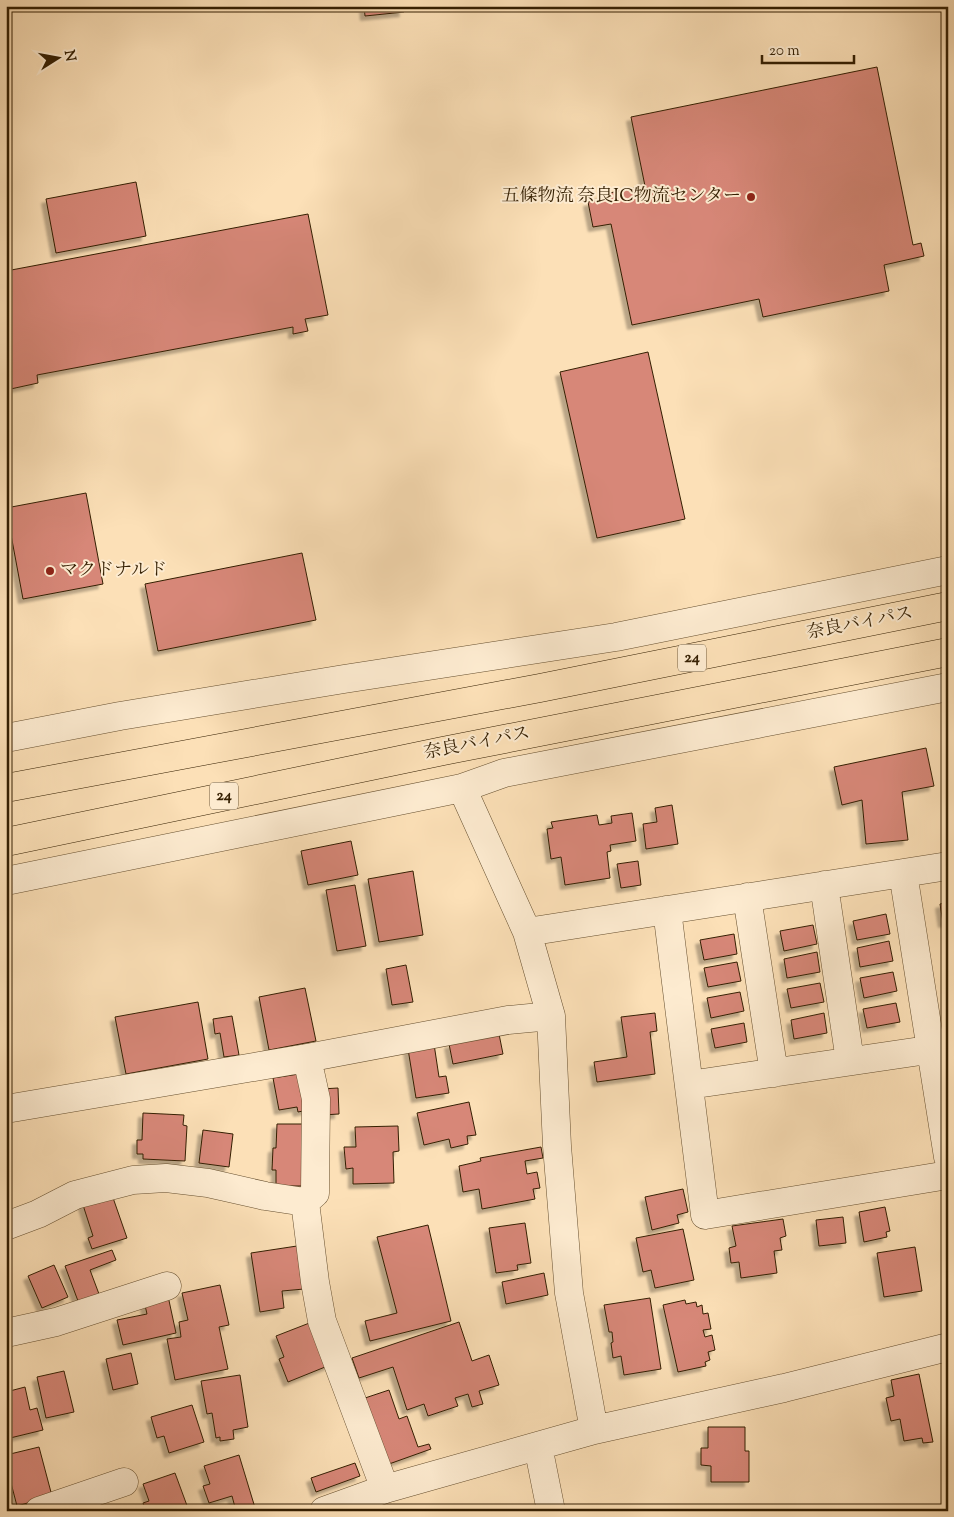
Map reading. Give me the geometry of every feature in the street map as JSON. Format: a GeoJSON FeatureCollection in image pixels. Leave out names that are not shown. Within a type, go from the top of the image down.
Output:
{"type":"FeatureCollection","features":[{"type":"Feature","properties":{"kind":"highway","name":"奈良バイパス"},"geometry":{"type":"LineString","coordinates":[[6,788],[540,688],[948,606]]}},
{"type":"Feature","properties":{"kind":"highway","name":"奈良バイパス"},"geometry":{"type":"LineString","coordinates":[[6,842],[443,751],[948,652]]}},
{"type":"Feature","properties":{"kind":"street"},"geometry":{"type":"LineString","coordinates":[[6,738],[266,691],[616,637],[948,570]]}},
{"type":"Feature","properties":{"kind":"street"},"geometry":{"type":"LineString","coordinates":[[6,882],[462,788],[504,773],[948,687]]}},
{"type":"Feature","properties":{"kind":"street"},"geometry":{"type":"LineString","coordinates":[[462,788],[527,932],[551,1016],[557,1146],[569,1293],[594,1430]]}},
{"type":"Feature","properties":{"kind":"street"},"geometry":{"type":"LineString","coordinates":[[527,932],[948,866]]}},
{"type":"Feature","properties":{"kind":"street"},"geometry":{"type":"LineString","coordinates":[[903,872],[939,1048],[948,1157]]}},
{"type":"Feature","properties":{"kind":"street"},"geometry":{"type":"LineString","coordinates":[[824,885],[850,1061]]}},
{"type":"Feature","properties":{"kind":"street"},"geometry":{"type":"LineString","coordinates":[[747,897],[774,1073]]}},
{"type":"Feature","properties":{"kind":"street"},"geometry":{"type":"LineString","coordinates":[[667,910],[706,1215],[948,1175]]}},
{"type":"Feature","properties":{"kind":"street"},"geometry":{"type":"LineString","coordinates":[[6,1109],[307,1058],[508,1020],[551,1016]]}},
{"type":"Feature","properties":{"kind":"street"},"geometry":{"type":"LineString","coordinates":[[689,1085],[939,1048]]}},
{"type":"Feature","properties":{"kind":"street"},"geometry":{"type":"LineString","coordinates":[[305,1202],[314,1193],[316,1141],[316,1099],[307,1058]]}},
{"type":"Feature","properties":{"kind":"street"},"geometry":{"type":"LineString","coordinates":[[6,1226],[38,1214],[75,1195],[133,1180],[166,1178],[208,1183],[265,1196],[305,1202]]}},
{"type":"Feature","properties":{"kind":"street"},"geometry":{"type":"LineString","coordinates":[[305,1202],[314,1282],[322,1321],[385,1489]]}},
{"type":"Feature","properties":{"kind":"street"},"geometry":{"type":"LineString","coordinates":[[6,1334],[56,1322],[167,1286]]}},
{"type":"Feature","properties":{"kind":"street"},"geometry":{"type":"LineString","coordinates":[[324,1511],[385,1489],[594,1430],[784,1388],[948,1347]]}},
{"type":"Feature","properties":{"kind":"street"},"geometry":{"type":"LineString","coordinates":[[538,1446],[551,1511]]}},
{"type":"Feature","properties":{"kind":"street"},"geometry":{"type":"LineString","coordinates":[[38,1511],[124,1482]]}},
{"type":"Feature","properties":{"kind":"building"},"geometry":{"type":"Polygon","coordinates":[[[364,6],[403,6],[404,12],[365,16],[364,6]]]}},
{"type":"Feature","properties":{"kind":"building","name":"五條物流 奈良IC物流センター"},"geometry":{"type":"Polygon","coordinates":[[[877,67],[913,245],[921,243],[924,256],[884,265],[889,291],[763,317],[759,299],[632,325],[611,224],[593,227],[588,202],[600,200],[599,195],[645,186],[631,117],[877,67]]]}},
{"type":"Feature","properties":{"kind":"building"},"geometry":{"type":"Polygon","coordinates":[[[136,182],[146,236],[56,253],[46,199],[136,182]]]}},
{"type":"Feature","properties":{"kind":"building"},"geometry":{"type":"Polygon","coordinates":[[[308,214],[328,315],[305,319],[308,331],[293,334],[293,327],[37,375],[38,383],[6,390],[6,271],[308,214]]]}},
{"type":"Feature","properties":{"kind":"building"},"geometry":{"type":"Polygon","coordinates":[[[648,352],[685,519],[597,538],[560,372],[648,352]]]}},
{"type":"Feature","properties":{"kind":"building"},"geometry":{"type":"Polygon","coordinates":[[[86,493],[103,584],[23,599],[6,508],[86,493]]]}},
{"type":"Feature","properties":{"kind":"building"},"geometry":{"type":"Polygon","coordinates":[[[302,553],[316,620],[158,651],[145,584],[302,553]]]}},
{"type":"Feature","properties":{"kind":"building"},"geometry":{"type":"Polygon","coordinates":[[[926,748],[934,786],[902,792],[908,840],[866,844],[862,800],[842,805],[834,767],[926,748]]]}},
{"type":"Feature","properties":{"kind":"building"},"geometry":{"type":"Polygon","coordinates":[[[672,805],[678,844],[646,849],[643,824],[657,822],[655,808],[672,805]]]}},
{"type":"Feature","properties":{"kind":"building"},"geometry":{"type":"Polygon","coordinates":[[[632,813],[636,841],[610,845],[611,851],[607,852],[610,878],[565,885],[561,857],[551,859],[547,829],[553,828],[551,822],[597,815],[599,825],[612,823],[611,816],[632,813]]]}},
{"type":"Feature","properties":{"kind":"building"},"geometry":{"type":"Polygon","coordinates":[[[351,841],[358,875],[308,885],[301,851],[351,841]]]}},
{"type":"Feature","properties":{"kind":"building"},"geometry":{"type":"Polygon","coordinates":[[[638,861],[641,885],[621,888],[617,864],[638,861]]]}},
{"type":"Feature","properties":{"kind":"building"},"geometry":{"type":"Polygon","coordinates":[[[413,871],[423,935],[379,942],[368,879],[413,871]]]}},
{"type":"Feature","properties":{"kind":"building"},"geometry":{"type":"Polygon","coordinates":[[[355,885],[366,946],[337,951],[326,890],[355,885]]]}},
{"type":"Feature","properties":{"kind":"building"},"geometry":{"type":"Polygon","coordinates":[[[948,902],[948,922],[943,923],[940,904],[948,902]]]}},
{"type":"Feature","properties":{"kind":"building"},"geometry":{"type":"Polygon","coordinates":[[[886,914],[890,934],[857,940],[853,921],[886,914]]]}},
{"type":"Feature","properties":{"kind":"building"},"geometry":{"type":"Polygon","coordinates":[[[813,925],[817,944],[784,951],[780,931],[813,925]]]}},
{"type":"Feature","properties":{"kind":"building"},"geometry":{"type":"Polygon","coordinates":[[[734,934],[737,954],[704,960],[700,940],[734,934]]]}},
{"type":"Feature","properties":{"kind":"building"},"geometry":{"type":"Polygon","coordinates":[[[889,941],[893,961],[860,967],[857,948],[889,941]]]}},
{"type":"Feature","properties":{"kind":"building"},"geometry":{"type":"Polygon","coordinates":[[[817,952],[820,972],[787,978],[784,959],[817,952]]]}},
{"type":"Feature","properties":{"kind":"building"},"geometry":{"type":"Polygon","coordinates":[[[737,962],[741,981],[708,987],[704,968],[737,962]]]}},
{"type":"Feature","properties":{"kind":"building"},"geometry":{"type":"Polygon","coordinates":[[[406,965],[413,1002],[392,1005],[386,969],[406,965]]]}},
{"type":"Feature","properties":{"kind":"building"},"geometry":{"type":"Polygon","coordinates":[[[893,972],[897,991],[864,998],[860,978],[893,972]]]}},
{"type":"Feature","properties":{"kind":"building"},"geometry":{"type":"Polygon","coordinates":[[[820,983],[824,1002],[791,1008],[787,989],[820,983]]]}},
{"type":"Feature","properties":{"kind":"building"},"geometry":{"type":"Polygon","coordinates":[[[305,988],[316,1041],[269,1050],[259,997],[305,988]]]}},
{"type":"Feature","properties":{"kind":"building"},"geometry":{"type":"Polygon","coordinates":[[[740,992],[744,1011],[711,1018],[707,998],[740,992]]]}},
{"type":"Feature","properties":{"kind":"building"},"geometry":{"type":"Polygon","coordinates":[[[198,1002],[208,1059],[126,1074],[115,1017],[198,1002]]]}},
{"type":"Feature","properties":{"kind":"building"},"geometry":{"type":"Polygon","coordinates":[[[896,1003],[900,1022],[867,1028],[863,1009],[896,1003]]]}},
{"type":"Feature","properties":{"kind":"building"},"geometry":{"type":"Polygon","coordinates":[[[655,1013],[657,1031],[650,1032],[655,1074],[597,1082],[594,1062],[627,1057],[621,1017],[655,1013]]]}},
{"type":"Feature","properties":{"kind":"building"},"geometry":{"type":"Polygon","coordinates":[[[824,1013],[827,1033],[794,1039],[791,1020],[824,1013]]]}},
{"type":"Feature","properties":{"kind":"building"},"geometry":{"type":"Polygon","coordinates":[[[232,1016],[239,1055],[224,1057],[220,1033],[215,1034],[213,1019],[232,1016]]]}},
{"type":"Feature","properties":{"kind":"building"},"geometry":{"type":"Polygon","coordinates":[[[744,1023],[747,1042],[715,1048],[711,1029],[744,1023]]]}},
{"type":"Feature","properties":{"kind":"building"},"geometry":{"type":"Polygon","coordinates":[[[499,1034],[503,1054],[453,1064],[449,1044],[499,1034]]]}},
{"type":"Feature","properties":{"kind":"building"},"geometry":{"type":"Polygon","coordinates":[[[434,1044],[439,1077],[446,1076],[449,1093],[416,1098],[408,1049],[434,1044]]]}},
{"type":"Feature","properties":{"kind":"building"},"geometry":{"type":"Polygon","coordinates":[[[299,1074],[308,1110],[298,1112],[297,1107],[279,1110],[273,1078],[299,1074]]]}},
{"type":"Feature","properties":{"kind":"building"},"geometry":{"type":"Polygon","coordinates":[[[338,1088],[339,1114],[322,1115],[321,1089],[338,1088]]]}},
{"type":"Feature","properties":{"kind":"building"},"geometry":{"type":"Polygon","coordinates":[[[469,1102],[476,1135],[467,1136],[468,1144],[451,1148],[449,1139],[424,1145],[417,1113],[469,1102]]]}},
{"type":"Feature","properties":{"kind":"building"},"geometry":{"type":"Polygon","coordinates":[[[143,1113],[184,1115],[183,1125],[187,1126],[185,1161],[143,1159],[143,1154],[137,1154],[137,1140],[142,1140],[143,1113]]]}},
{"type":"Feature","properties":{"kind":"building"},"geometry":{"type":"Polygon","coordinates":[[[277,1124],[305,1124],[304,1186],[276,1186],[276,1170],[272,1170],[273,1148],[276,1148],[277,1124]]]}},
{"type":"Feature","properties":{"kind":"building"},"geometry":{"type":"Polygon","coordinates":[[[398,1126],[399,1151],[393,1152],[394,1183],[353,1184],[353,1168],[346,1169],[344,1147],[356,1147],[355,1127],[398,1126]]]}},
{"type":"Feature","properties":{"kind":"building"},"geometry":{"type":"Polygon","coordinates":[[[203,1130],[233,1134],[229,1167],[199,1163],[203,1130]]]}},
{"type":"Feature","properties":{"kind":"building"},"geometry":{"type":"Polygon","coordinates":[[[541,1147],[543,1158],[525,1161],[527,1174],[537,1172],[540,1188],[533,1189],[535,1199],[482,1209],[479,1189],[463,1192],[459,1166],[481,1161],[480,1158],[541,1147]]]}},
{"type":"Feature","properties":{"kind":"building"},"geometry":{"type":"Polygon","coordinates":[[[683,1189],[688,1212],[677,1215],[679,1223],[652,1230],[645,1197],[683,1189]]]}},
{"type":"Feature","properties":{"kind":"building"},"geometry":{"type":"Polygon","coordinates":[[[111,1192],[127,1238],[92,1249],[88,1238],[93,1236],[82,1202],[111,1192]]]}},
{"type":"Feature","properties":{"kind":"building"},"geometry":{"type":"Polygon","coordinates":[[[885,1207],[890,1231],[886,1232],[887,1237],[864,1242],[859,1212],[885,1207]]]}},
{"type":"Feature","properties":{"kind":"building"},"geometry":{"type":"Polygon","coordinates":[[[843,1217],[846,1243],[819,1246],[816,1220],[843,1217]]]}},
{"type":"Feature","properties":{"kind":"building"},"geometry":{"type":"Polygon","coordinates":[[[783,1219],[786,1236],[780,1238],[782,1250],[774,1251],[777,1273],[741,1278],[739,1262],[731,1263],[729,1248],[736,1246],[732,1226],[783,1219]]]}},
{"type":"Feature","properties":{"kind":"building"},"geometry":{"type":"Polygon","coordinates":[[[525,1223],[531,1263],[517,1265],[518,1270],[496,1273],[489,1228],[525,1223]]]}},
{"type":"Feature","properties":{"kind":"building"},"geometry":{"type":"Polygon","coordinates":[[[428,1225],[451,1321],[370,1341],[365,1321],[397,1313],[377,1237],[428,1225]]]}},
{"type":"Feature","properties":{"kind":"building"},"geometry":{"type":"Polygon","coordinates":[[[683,1229],[694,1280],[655,1288],[651,1270],[643,1272],[636,1238],[683,1229]]]}},
{"type":"Feature","properties":{"kind":"building"},"geometry":{"type":"Polygon","coordinates":[[[297,1246],[304,1289],[282,1291],[284,1308],[260,1312],[251,1253],[297,1246]]]}},
{"type":"Feature","properties":{"kind":"building"},"geometry":{"type":"Polygon","coordinates":[[[915,1247],[922,1291],[884,1297],[877,1253],[915,1247]]]}},
{"type":"Feature","properties":{"kind":"building"},"geometry":{"type":"Polygon","coordinates":[[[112,1250],[116,1260],[90,1270],[99,1294],[78,1301],[65,1266],[112,1250]]]}},
{"type":"Feature","properties":{"kind":"building"},"geometry":{"type":"Polygon","coordinates":[[[54,1265],[68,1297],[42,1308],[28,1276],[54,1265]]]}},
{"type":"Feature","properties":{"kind":"building"},"geometry":{"type":"Polygon","coordinates":[[[544,1273],[548,1295],[506,1304],[502,1282],[544,1273]]]}},
{"type":"Feature","properties":{"kind":"building"},"geometry":{"type":"Polygon","coordinates":[[[220,1285],[229,1325],[219,1327],[228,1369],[175,1380],[167,1339],[181,1337],[179,1322],[188,1320],[182,1293],[220,1285]]]}},
{"type":"Feature","properties":{"kind":"building"},"geometry":{"type":"Polygon","coordinates":[[[168,1296],[176,1333],[123,1345],[117,1320],[147,1314],[144,1301],[168,1296]]]}},
{"type":"Feature","properties":{"kind":"building"},"geometry":{"type":"Polygon","coordinates":[[[650,1298],[661,1369],[624,1375],[621,1356],[613,1358],[612,1332],[609,1332],[604,1305],[650,1298]]]}},
{"type":"Feature","properties":{"kind":"building"},"geometry":{"type":"Polygon","coordinates":[[[685,1300],[686,1304],[696,1302],[697,1307],[702,1305],[703,1314],[708,1313],[711,1329],[703,1330],[705,1337],[712,1335],[715,1350],[708,1352],[710,1360],[705,1362],[706,1366],[678,1372],[663,1305],[685,1300]]]}},
{"type":"Feature","properties":{"kind":"building"},"geometry":{"type":"Polygon","coordinates":[[[312,1322],[330,1365],[288,1382],[279,1359],[284,1357],[276,1336],[312,1322]]]}},
{"type":"Feature","properties":{"kind":"building"},"geometry":{"type":"Polygon","coordinates":[[[459,1322],[472,1361],[489,1355],[499,1385],[479,1391],[483,1404],[472,1407],[468,1394],[455,1398],[458,1406],[428,1416],[424,1404],[407,1410],[393,1367],[359,1378],[352,1358],[459,1322]]]}},
{"type":"Feature","properties":{"kind":"building"},"geometry":{"type":"Polygon","coordinates":[[[131,1353],[138,1384],[113,1390],[106,1359],[131,1353]]]}},
{"type":"Feature","properties":{"kind":"building"},"geometry":{"type":"Polygon","coordinates":[[[64,1371],[74,1412],[46,1418],[37,1377],[64,1371]]]}},
{"type":"Feature","properties":{"kind":"building"},"geometry":{"type":"Polygon","coordinates":[[[919,1374],[933,1442],[923,1443],[922,1438],[904,1441],[900,1419],[891,1421],[886,1398],[894,1396],[891,1380],[919,1374]]]}},
{"type":"Feature","properties":{"kind":"building"},"geometry":{"type":"Polygon","coordinates":[[[240,1375],[248,1427],[233,1430],[234,1439],[220,1441],[220,1437],[216,1438],[212,1413],[207,1414],[201,1381],[240,1375]]]}},
{"type":"Feature","properties":{"kind":"building"},"geometry":{"type":"Polygon","coordinates":[[[25,1387],[30,1410],[37,1408],[43,1430],[6,1439],[6,1392],[25,1387]]]}},
{"type":"Feature","properties":{"kind":"building"},"geometry":{"type":"Polygon","coordinates":[[[389,1390],[399,1419],[407,1416],[418,1447],[429,1444],[431,1449],[389,1464],[365,1398],[389,1390]]]}},
{"type":"Feature","properties":{"kind":"building"},"geometry":{"type":"Polygon","coordinates":[[[192,1405],[204,1442],[169,1453],[164,1436],[157,1438],[151,1417],[192,1405]]]}},
{"type":"Feature","properties":{"kind":"building"},"geometry":{"type":"Polygon","coordinates":[[[708,1427],[745,1427],[745,1451],[749,1451],[749,1482],[711,1482],[711,1466],[701,1465],[701,1448],[708,1448],[708,1427]]]}},
{"type":"Feature","properties":{"kind":"building"},"geometry":{"type":"Polygon","coordinates":[[[39,1447],[52,1496],[17,1506],[11,1483],[6,1485],[6,1455],[39,1447]]]}},
{"type":"Feature","properties":{"kind":"building"},"geometry":{"type":"Polygon","coordinates":[[[239,1455],[256,1511],[236,1511],[232,1496],[209,1503],[203,1486],[210,1484],[204,1466],[239,1455]]]}},
{"type":"Feature","properties":{"kind":"building"},"geometry":{"type":"Polygon","coordinates":[[[355,1463],[360,1476],[316,1492],[311,1478],[355,1463]]]}},
{"type":"Feature","properties":{"kind":"building"},"geometry":{"type":"Polygon","coordinates":[[[175,1473],[189,1511],[146,1511],[143,1503],[149,1501],[143,1484],[175,1473]]]}},
{"type":"Feature","properties":{"kind":"place","name":"五條物流 奈良IC物流センター"},"geometry":{"type":"Point","coordinates":[751,197]}},
{"type":"Feature","properties":{"kind":"place","name":"マクドナルド"},"geometry":{"type":"Point","coordinates":[50,571]}}]}
